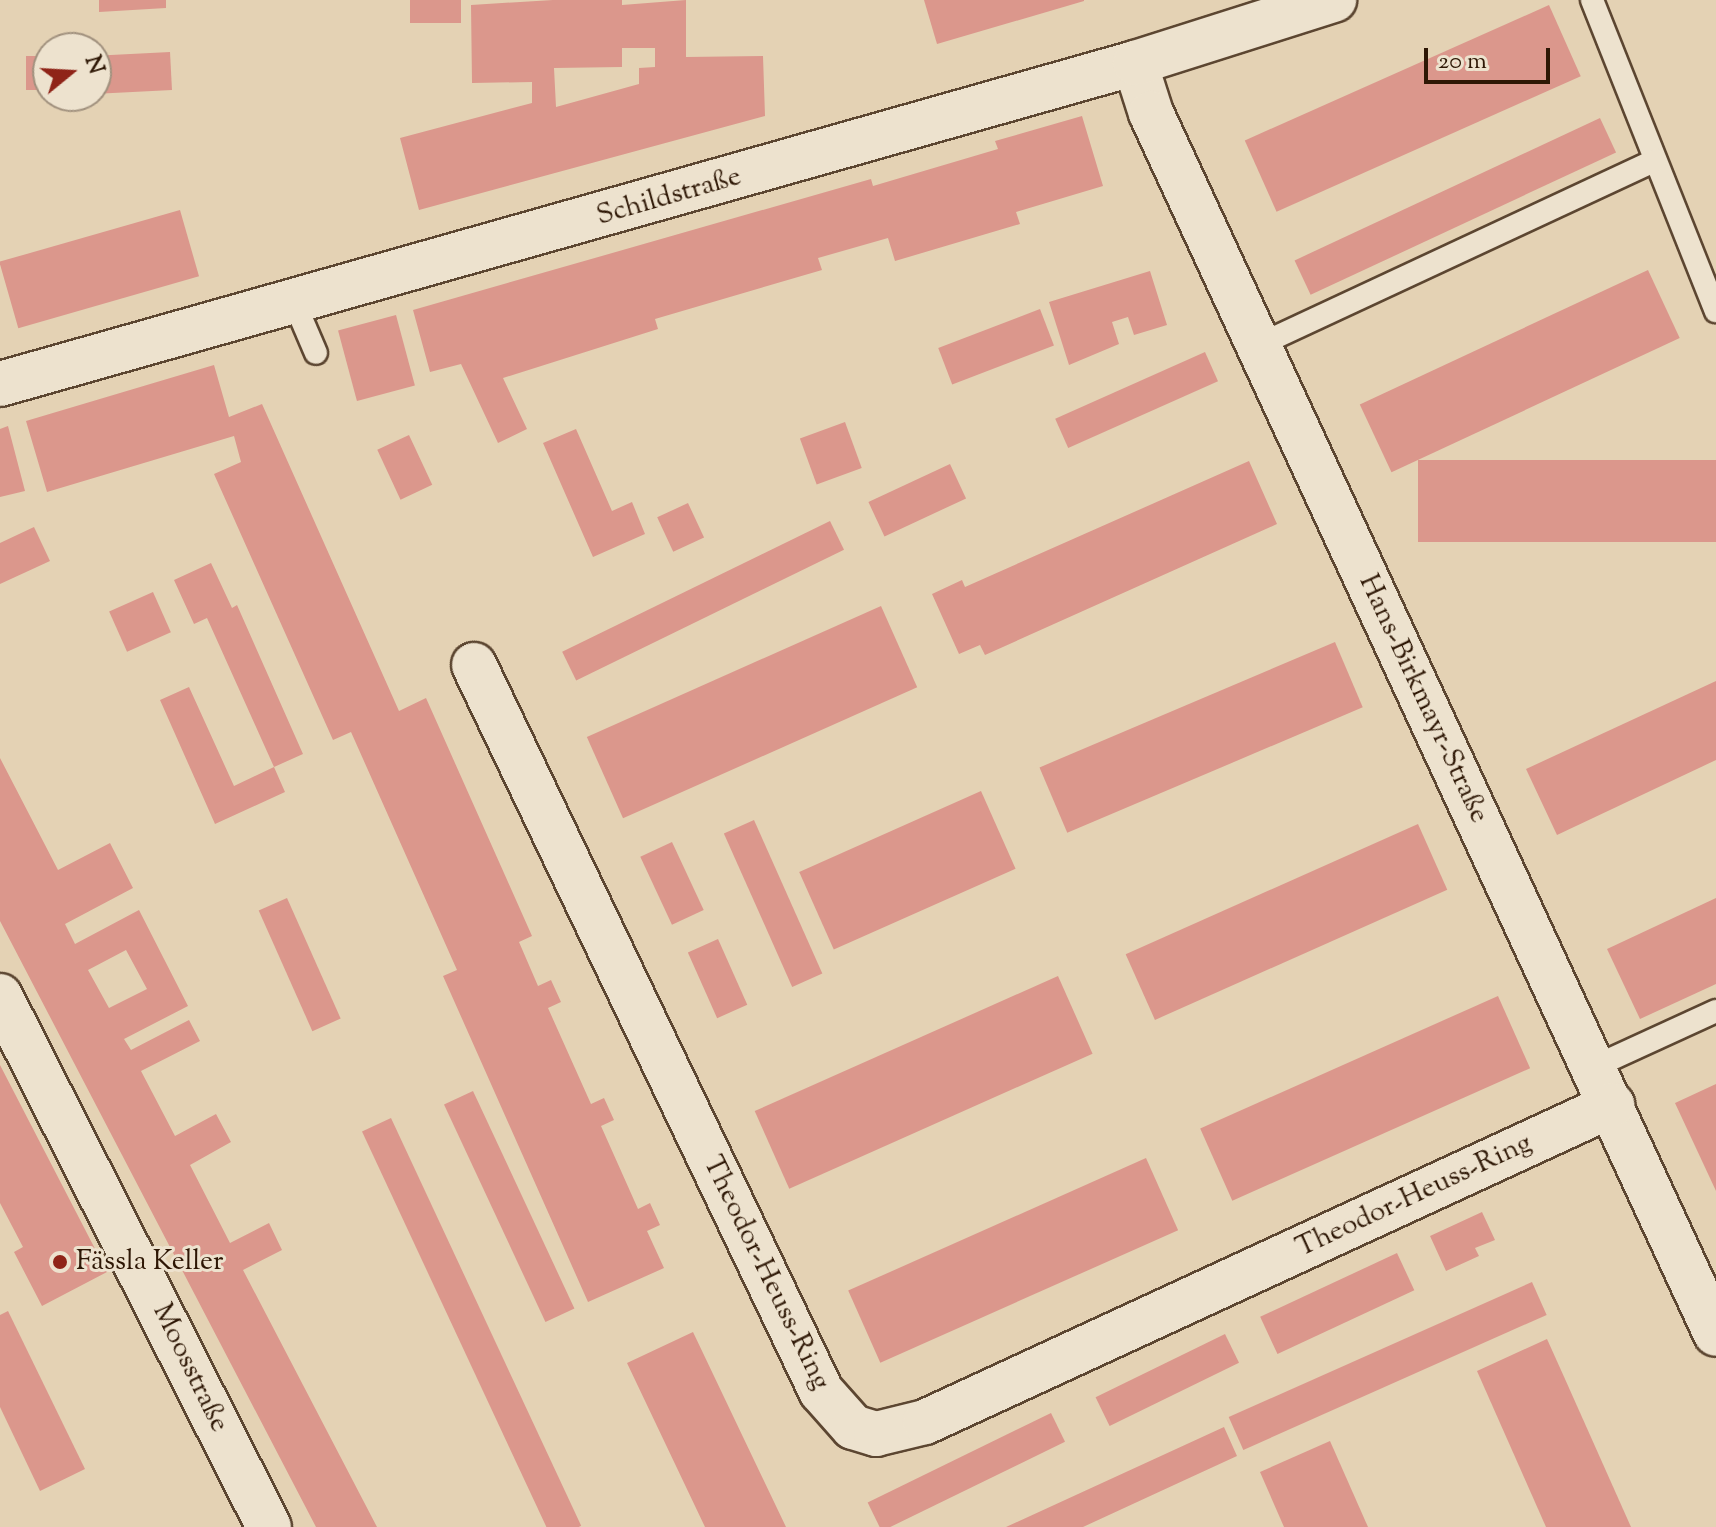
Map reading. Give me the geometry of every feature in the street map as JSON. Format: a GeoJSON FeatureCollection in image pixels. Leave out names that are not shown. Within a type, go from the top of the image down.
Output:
{"type":"FeatureCollection","features":[{"type":"Feature","properties":{"kind":"street","name":"Schildstraße"},"geometry":{"type":"LineString","coordinates":[[0,384],[295,304],[1135,63],[1334,0]]}},
{"type":"Feature","properties":{"kind":"street","name":"Hans-Birkmayr-Straße"},"geometry":{"type":"LineString","coordinates":[[1135,63],[1151,113],[1716,1334]]}},
{"type":"Feature","properties":{"kind":"street","name":"Theodor-Heuss-Ring"},"geometry":{"type":"LineString","coordinates":[[474,665],[821,1391],[853,1427],[876,1434],[925,1422],[1603,1086]]}},
{"type":"Feature","properties":{"kind":"street","name":"Moosstraße"},"geometry":{"type":"LineString","coordinates":[[0,996],[269,1527]]}},
{"type":"Feature","properties":{"kind":"lane"},"geometry":{"type":"LineString","coordinates":[[1592,0],[1716,311]]}},
{"type":"Feature","properties":{"kind":"lane"},"geometry":{"type":"LineString","coordinates":[[1259,345],[1655,160]]}},
{"type":"Feature","properties":{"kind":"lane"},"geometry":{"type":"LineString","coordinates":[[295,304],[316,353]]}},
{"type":"Feature","properties":{"kind":"lane"},"geometry":{"type":"LineString","coordinates":[[1603,1086],[1716,1011]]}},
{"type":"Feature","properties":{"kind":"building"},"geometry":{"type":"Polygon","coordinates":[[[99,0],[166,0],[166,8],[99,12],[99,0]]]}},
{"type":"Feature","properties":{"kind":"building"},"geometry":{"type":"Polygon","coordinates":[[[410,0],[461,0],[461,23],[410,23],[410,0]]]}},
{"type":"Feature","properties":{"kind":"building"},"geometry":{"type":"Polygon","coordinates":[[[622,0],[622,5],[686,0],[686,57],[763,56],[765,116],[419,210],[400,138],[532,103],[532,82],[472,83],[471,5],[622,0]],[[622,48],[622,67],[554,68],[556,107],[639,84],[639,68],[655,67],[655,48],[622,48]]]}},
{"type":"Feature","properties":{"kind":"building"},"geometry":{"type":"Polygon","coordinates":[[[924,0],[1084,0],[1084,1],[937,44],[924,0]]]}},
{"type":"Feature","properties":{"kind":"building"},"geometry":{"type":"Polygon","coordinates":[[[1549,5],[1581,76],[1277,212],[1245,140],[1549,5]]]}},
{"type":"Feature","properties":{"kind":"building"},"geometry":{"type":"Polygon","coordinates":[[[170,52],[172,90],[112,93],[112,55],[170,52]]]}},
{"type":"Feature","properties":{"kind":"building"},"geometry":{"type":"Polygon","coordinates":[[[26,56],[32,56],[32,90],[26,90],[26,56]]]}},
{"type":"Feature","properties":{"kind":"building"},"geometry":{"type":"Polygon","coordinates":[[[1082,116],[1103,186],[1016,212],[1020,224],[895,261],[888,238],[818,258],[822,270],[655,319],[658,329],[503,378],[527,429],[498,443],[461,364],[430,372],[413,310],[871,179],[873,186],[998,149],[995,141],[1082,116]]]}},
{"type":"Feature","properties":{"kind":"building"},"geometry":{"type":"Polygon","coordinates":[[[1600,118],[1616,152],[1311,295],[1295,260],[1600,118]]]}},
{"type":"Feature","properties":{"kind":"building"},"geometry":{"type":"Polygon","coordinates":[[[180,210],[199,276],[18,328],[0,262],[180,210]]]}},
{"type":"Feature","properties":{"kind":"building"},"geometry":{"type":"Polygon","coordinates":[[[1648,270],[1680,338],[1391,472],[1360,404],[1648,270]]]}},
{"type":"Feature","properties":{"kind":"building"},"geometry":{"type":"Polygon","coordinates":[[[1150,271],[1167,325],[1134,335],[1128,317],[1112,322],[1119,344],[1069,365],[1049,302],[1150,271]]]}},
{"type":"Feature","properties":{"kind":"building"},"geometry":{"type":"Polygon","coordinates":[[[1040,309],[1054,345],[952,384],[938,348],[1040,309]]]}},
{"type":"Feature","properties":{"kind":"building"},"geometry":{"type":"Polygon","coordinates":[[[396,315],[415,386],[357,401],[338,331],[396,315]]]}},
{"type":"Feature","properties":{"kind":"building"},"geometry":{"type":"Polygon","coordinates":[[[1205,352],[1218,381],[1068,448],[1055,419],[1205,352]]]}},
{"type":"Feature","properties":{"kind":"building"},"geometry":{"type":"Polygon","coordinates":[[[214,365],[229,417],[262,404],[399,711],[426,698],[532,936],[519,942],[538,986],[551,980],[561,1002],[548,1008],[591,1104],[604,1098],[614,1120],[601,1126],[638,1209],[650,1203],[660,1225],[647,1231],[664,1268],[588,1302],[443,976],[457,970],[351,732],[333,740],[214,474],[241,462],[234,436],[47,492],[26,421],[214,365]]]}},
{"type":"Feature","properties":{"kind":"building"},"geometry":{"type":"Polygon","coordinates":[[[845,422],[862,468],[817,484],[800,438],[845,422]]]}},
{"type":"Feature","properties":{"kind":"building"},"geometry":{"type":"Polygon","coordinates":[[[8,426],[25,491],[0,497],[0,429],[8,426]]]}},
{"type":"Feature","properties":{"kind":"building"},"geometry":{"type":"Polygon","coordinates":[[[576,429],[612,511],[632,502],[645,534],[593,557],[543,443],[576,429]]]}},
{"type":"Feature","properties":{"kind":"building"},"geometry":{"type":"Polygon","coordinates":[[[409,435],[432,485],[401,500],[377,450],[409,435]]]}},
{"type":"Feature","properties":{"kind":"building"},"geometry":{"type":"Polygon","coordinates":[[[1418,460],[1716,460],[1716,542],[1418,542],[1418,460]]]}},
{"type":"Feature","properties":{"kind":"building"},"geometry":{"type":"Polygon","coordinates":[[[1249,461],[1277,524],[985,655],[980,645],[959,654],[932,594],[962,580],[965,587],[1249,461]]]}},
{"type":"Feature","properties":{"kind":"building"},"geometry":{"type":"Polygon","coordinates":[[[950,464],[966,498],[884,536],[868,502],[950,464]]]}},
{"type":"Feature","properties":{"kind":"building"},"geometry":{"type":"Polygon","coordinates":[[[688,503],[704,537],[673,552],[657,517],[688,503]]]}},
{"type":"Feature","properties":{"kind":"building"},"geometry":{"type":"Polygon","coordinates":[[[830,521],[844,550],[576,680],[562,652],[830,521]]]}},
{"type":"Feature","properties":{"kind":"building"},"geometry":{"type":"Polygon","coordinates":[[[34,527],[50,561],[0,584],[0,543],[34,527]]]}},
{"type":"Feature","properties":{"kind":"building"},"geometry":{"type":"Polygon","coordinates":[[[211,563],[232,608],[237,605],[303,754],[274,767],[207,618],[194,624],[174,580],[211,563]]]}},
{"type":"Feature","properties":{"kind":"building"},"geometry":{"type":"Polygon","coordinates":[[[153,592],[171,632],[127,652],[109,612],[153,592]]]}},
{"type":"Feature","properties":{"kind":"building"},"geometry":{"type":"Polygon","coordinates":[[[881,606],[917,687],[623,818],[587,737],[881,606]]]}},
{"type":"Feature","properties":{"kind":"building"},"geometry":{"type":"Polygon","coordinates":[[[1335,642],[1363,707],[1067,833],[1040,767],[1335,642]]]}},
{"type":"Feature","properties":{"kind":"building"},"geometry":{"type":"Polygon","coordinates":[[[1716,681],[1716,760],[1557,835],[1526,769],[1716,681]]]}},
{"type":"Feature","properties":{"kind":"building"},"geometry":{"type":"Polygon","coordinates":[[[189,687],[234,786],[274,767],[285,792],[215,824],[160,700],[189,687]]]}},
{"type":"Feature","properties":{"kind":"building"},"geometry":{"type":"Polygon","coordinates":[[[0,758],[58,870],[110,843],[133,888],[65,924],[75,944],[139,910],[188,1006],[124,1039],[131,1050],[189,1020],[200,1041],[141,1071],[175,1136],[216,1114],[231,1142],[190,1165],[230,1243],[269,1223],[282,1250],[243,1270],[377,1527],[316,1527],[0,921],[0,758]],[[126,950],[88,970],[109,1008],[147,989],[126,950]]]}},
{"type":"Feature","properties":{"kind":"building"},"geometry":{"type":"Polygon","coordinates":[[[981,791],[1016,869],[834,950],[799,872],[981,791]]]}},
{"type":"Feature","properties":{"kind":"building"},"geometry":{"type":"Polygon","coordinates":[[[754,820],[822,973],[792,987],[724,833],[754,820]]]}},
{"type":"Feature","properties":{"kind":"building"},"geometry":{"type":"Polygon","coordinates":[[[1418,824],[1447,890],[1155,1020],[1126,954],[1418,824]]]}},
{"type":"Feature","properties":{"kind":"building"},"geometry":{"type":"Polygon","coordinates":[[[672,842],[704,910],[672,925],[640,857],[672,842]]]}},
{"type":"Feature","properties":{"kind":"building"},"geometry":{"type":"Polygon","coordinates":[[[287,898],[341,1019],[312,1031],[259,911],[287,898]]]}},
{"type":"Feature","properties":{"kind":"building"},"geometry":{"type":"Polygon","coordinates":[[[1716,898],[1716,984],[1640,1019],[1607,949],[1716,898]]]}},
{"type":"Feature","properties":{"kind":"building"},"geometry":{"type":"Polygon","coordinates":[[[718,939],[747,1005],[717,1018],[688,952],[718,939]]]}},
{"type":"Feature","properties":{"kind":"building"},"geometry":{"type":"Polygon","coordinates":[[[1058,976],[1093,1054],[789,1189],[755,1111],[1058,976]]]}},
{"type":"Feature","properties":{"kind":"building"},"geometry":{"type":"Polygon","coordinates":[[[1498,996],[1530,1068],[1232,1201],[1200,1129],[1498,996]]]}},
{"type":"Feature","properties":{"kind":"building"},"geometry":{"type":"Polygon","coordinates":[[[0,1065],[107,1272],[42,1306],[14,1252],[23,1247],[0,1203],[0,1065]]]}},
{"type":"Feature","properties":{"kind":"building"},"geometry":{"type":"Polygon","coordinates":[[[1716,1084],[1716,1191],[1675,1103],[1716,1084]]]}},
{"type":"Feature","properties":{"kind":"building"},"geometry":{"type":"Polygon","coordinates":[[[473,1091],[574,1309],[545,1322],[444,1105],[473,1091]]]}},
{"type":"Feature","properties":{"kind":"building"},"geometry":{"type":"Polygon","coordinates":[[[391,1118],[581,1526],[546,1527],[362,1132],[391,1118]]]}},
{"type":"Feature","properties":{"kind":"building"},"geometry":{"type":"Polygon","coordinates":[[[1146,1158],[1178,1230],[880,1363],[848,1291],[1146,1158]]]}},
{"type":"Feature","properties":{"kind":"building"},"geometry":{"type":"Polygon","coordinates":[[[1482,1212],[1495,1240],[1475,1248],[1479,1256],[1446,1271],[1430,1236],[1482,1212]]]}},
{"type":"Feature","properties":{"kind":"building"},"geometry":{"type":"Polygon","coordinates":[[[1397,1253],[1414,1290],[1277,1354],[1260,1317],[1397,1253]]]}},
{"type":"Feature","properties":{"kind":"building"},"geometry":{"type":"Polygon","coordinates":[[[1532,1282],[1547,1315],[1243,1450],[1229,1417],[1532,1282]]]}},
{"type":"Feature","properties":{"kind":"building"},"geometry":{"type":"Polygon","coordinates":[[[8,1311],[85,1469],[40,1491],[0,1407],[0,1315],[8,1311]]]}},
{"type":"Feature","properties":{"kind":"building"},"geometry":{"type":"Polygon","coordinates":[[[693,1332],[786,1527],[705,1527],[627,1363],[693,1332]]]}},
{"type":"Feature","properties":{"kind":"building"},"geometry":{"type":"Polygon","coordinates":[[[1225,1334],[1239,1363],[1110,1426],[1096,1397],[1225,1334]]]}},
{"type":"Feature","properties":{"kind":"building"},"geometry":{"type":"Polygon","coordinates":[[[1547,1339],[1631,1527],[1546,1527],[1477,1371],[1547,1339]]]}},
{"type":"Feature","properties":{"kind":"building"},"geometry":{"type":"Polygon","coordinates":[[[1051,1413],[1065,1442],[890,1527],[880,1527],[868,1502],[1051,1413]]]}},
{"type":"Feature","properties":{"kind":"building"},"geometry":{"type":"Polygon","coordinates":[[[1224,1427],[1237,1456],[1083,1527],[1006,1527],[1224,1427]]]}},
{"type":"Feature","properties":{"kind":"building"},"geometry":{"type":"Polygon","coordinates":[[[1330,1441],[1368,1527],[1284,1527],[1260,1472],[1330,1441]]]}},
{"type":"Feature","properties":{"kind":"place","name":"Fässla Keller"},"geometry":{"type":"Point","coordinates":[60,1262]}}]}
